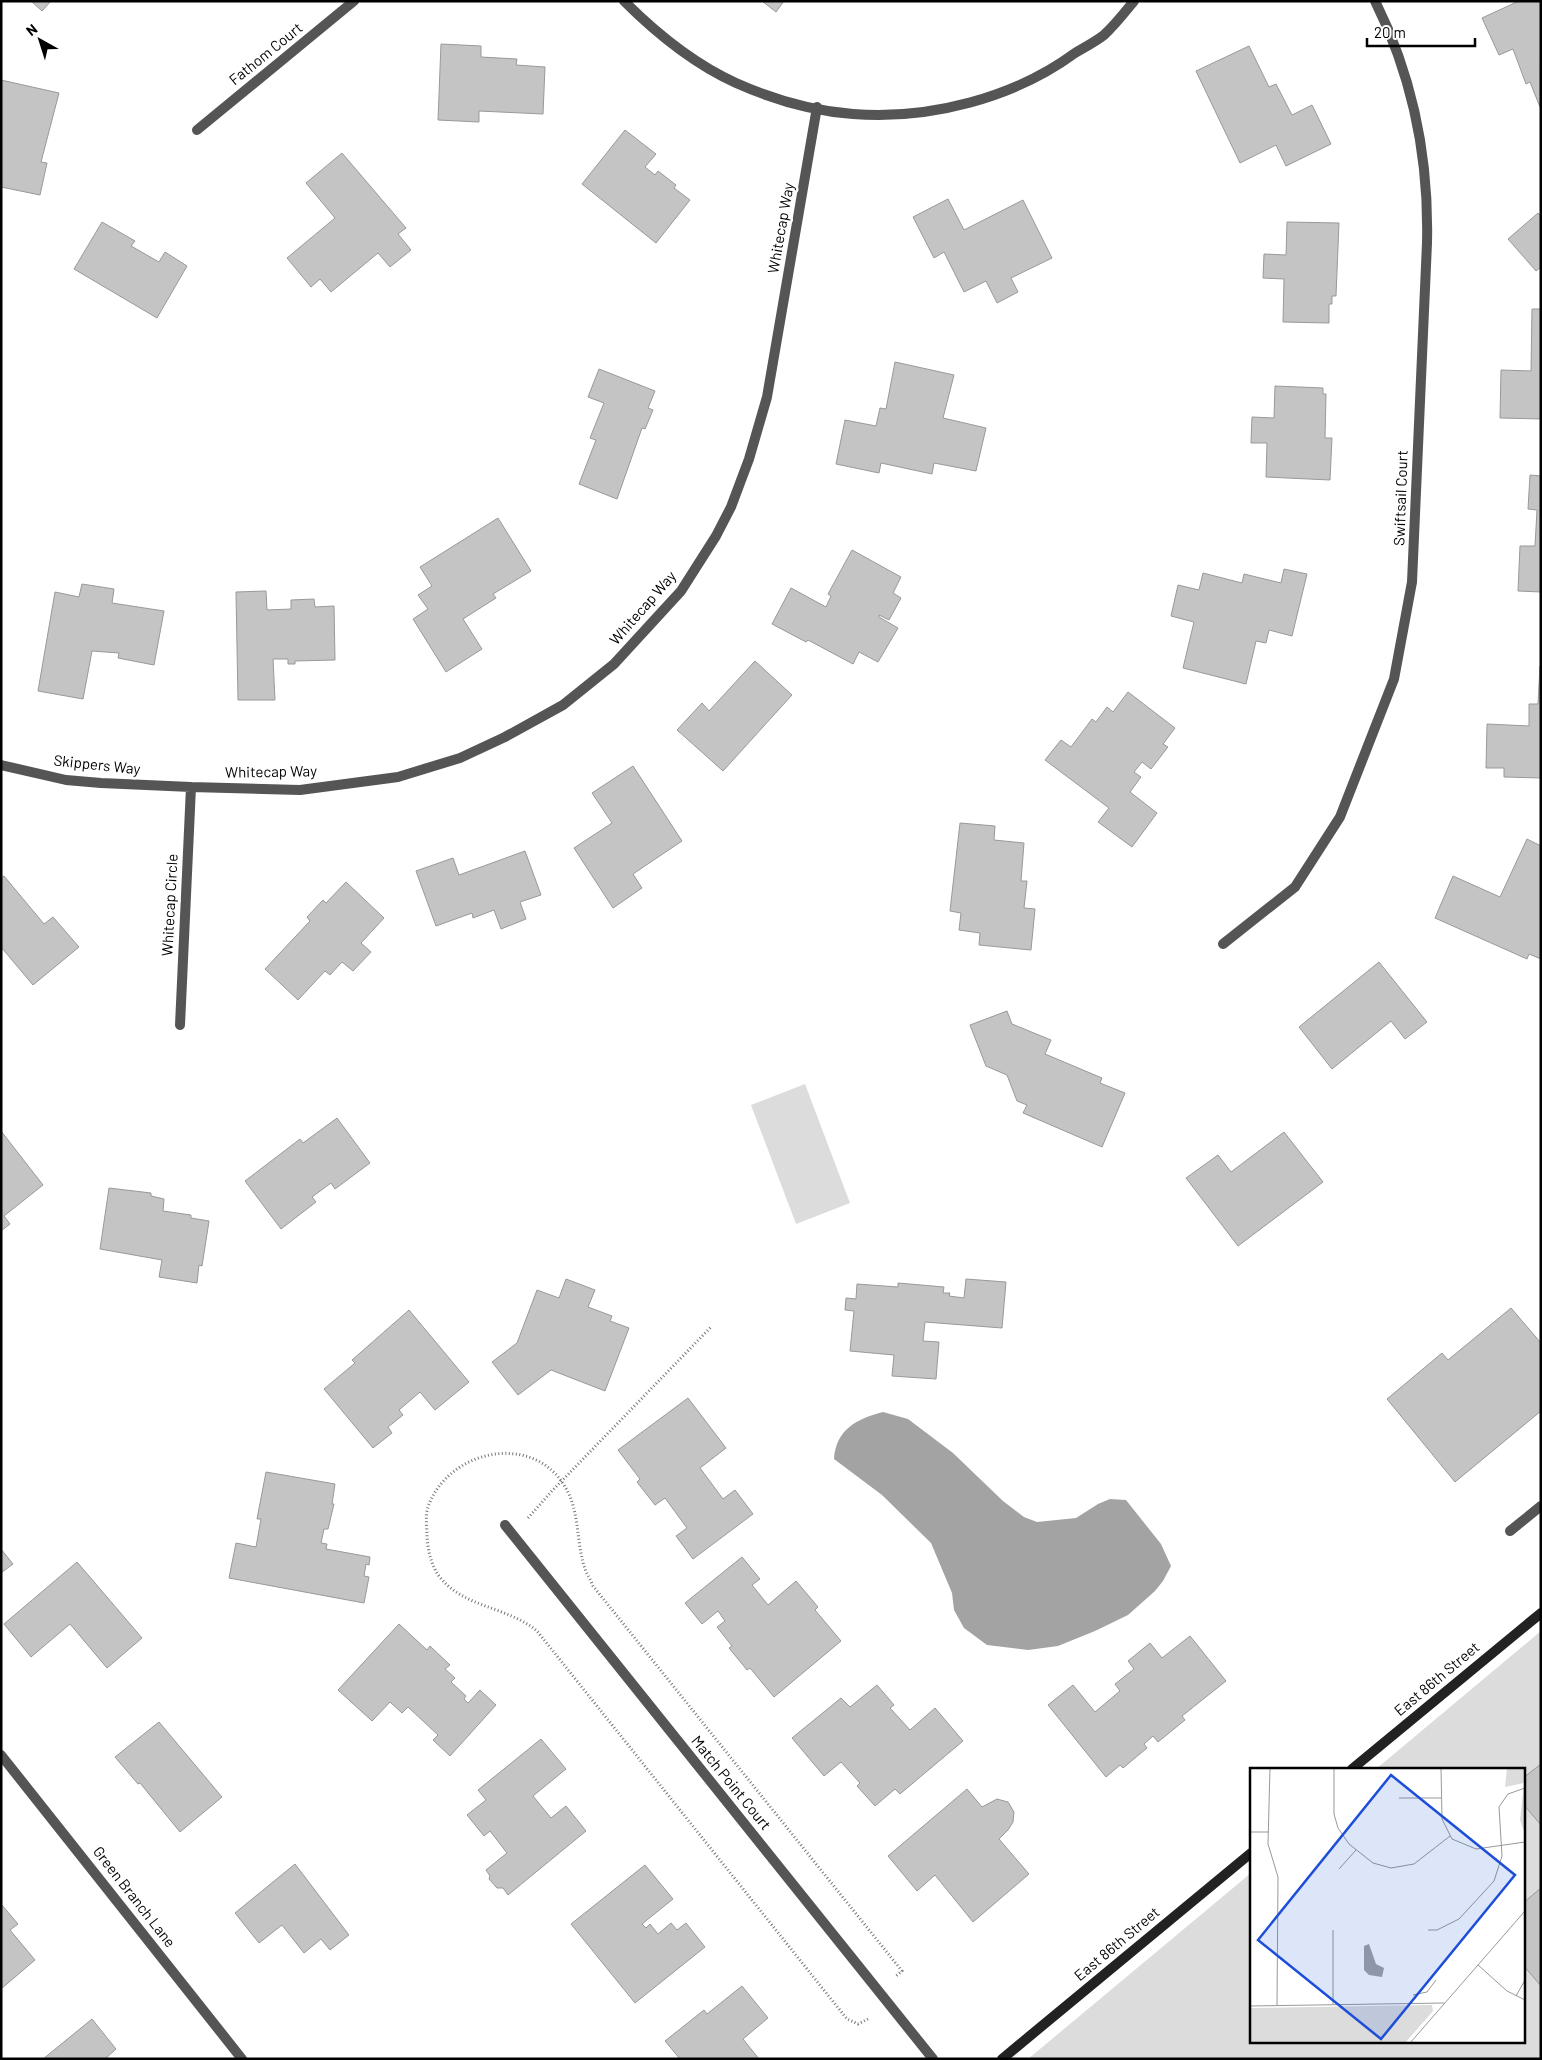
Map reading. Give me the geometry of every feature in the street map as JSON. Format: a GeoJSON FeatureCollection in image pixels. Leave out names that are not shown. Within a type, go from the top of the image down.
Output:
{"type":"FeatureCollection","features":[{"type":"Feature","properties":{"kind":"street","name":"Fathom Court"},"geometry":{"type":"LineString","coordinates":[[197,130],[354,1]]}},
{"type":"Feature","properties":{"kind":"street"},"geometry":{"type":"LineString","coordinates":[[624,1],[662,36],[691,58],[736,83],[768,95],[853,114],[920,112],[970,103],[1034,79],[1064,62],[1106,33],[1134,1]]}},
{"type":"Feature","properties":{"kind":"street","name":"Swiftsail Court"},"geometry":{"type":"LineString","coordinates":[[1223,944],[1295,887],[1340,816],[1394,679],[1411,590],[1426,272],[1426,192],[1422,144],[1415,112],[1401,65],[1375,1]]}},
{"type":"Feature","properties":{"kind":"street","name":"Whitecap Way"},"geometry":{"type":"LineString","coordinates":[[191,787],[300,790],[398,777],[460,758],[513,732],[563,705],[621,657],[686,583],[716,536],[731,506],[749,459],[767,396],[817,107]]}},
{"type":"Feature","properties":{"kind":"street","name":"Skippers Way"},"geometry":{"type":"LineString","coordinates":[[1,765],[66,780],[191,787]]}},
{"type":"Feature","properties":{"kind":"street","name":"Whitecap Circle"},"geometry":{"type":"LineString","coordinates":[[180,1025],[191,787]]}},
{"type":"Feature","properties":{"kind":"street"},"geometry":{"type":"LineString","coordinates":[[1510,1531],[1541,1506]]}},
{"type":"Feature","properties":{"kind":"street","name":"Match Point Court"},"geometry":{"type":"LineString","coordinates":[[505,1525],[933,2059]]}},
{"type":"Feature","properties":{"kind":"street","name":"East 86th Street"},"geometry":{"type":"LineString","coordinates":[[1353,1768],[1541,1613]]}},
{"type":"Feature","properties":{"kind":"street","name":"Green Branch Lane"},"geometry":{"type":"LineString","coordinates":[[1,1755],[242,2059]]}},
{"type":"Feature","properties":{"kind":"street","name":"East 86th Street"},"geometry":{"type":"LineString","coordinates":[[1002,2059],[1250,1853]]}},
{"type":"Feature","properties":{"kind":"path"},"geometry":{"type":"LineString","coordinates":[[513,1536],[551,1492],[712,1326]]}},
{"type":"Feature","properties":{"kind":"shaded area"},"geometry":{"type":"Polygon","coordinates":[[[805,1084],[850,1203],[796,1224],[751,1105],[805,1084]]]}},
{"type":"Feature","properties":{"kind":"shaded area"},"geometry":{"type":"Polygon","coordinates":[[[883,1412],[908,1419],[953,1453],[1003,1501],[1024,1517],[1037,1522],[1076,1518],[1110,1499],[1126,1500],[1161,1544],[1171,1566],[1163,1581],[1155,1591],[1128,1615],[1058,1646],[1028,1650],[987,1645],[964,1628],[954,1610],[952,1593],[931,1543],[882,1495],[834,1459],[839,1440],[849,1427],[865,1418],[883,1412]]]}},
{"type":"Feature","properties":{"kind":"shaded area"},"geometry":{"type":"Polygon","coordinates":[[[1541,1631],[1541,2059],[1028,2059],[1250,1874],[1250,2042],[1524,2042],[1524,1768],[1377,1768],[1541,1631]]]}},
{"type":"Feature","properties":{"kind":"building"},"geometry":{"type":"Polygon","coordinates":[[[31,1],[51,1],[42,11],[31,1]]]}},
{"type":"Feature","properties":{"kind":"building"},"geometry":{"type":"Polygon","coordinates":[[[762,1],[784,1],[776,12],[762,1]]]}},
{"type":"Feature","properties":{"kind":"building"},"geometry":{"type":"Polygon","coordinates":[[[1519,1],[1541,1],[1540,107],[1530,82],[1526,84],[1513,49],[1499,55],[1482,18],[1519,1]]]}},
{"type":"Feature","properties":{"kind":"building"},"geometry":{"type":"Polygon","coordinates":[[[441,44],[481,46],[481,57],[517,59],[516,65],[545,67],[543,114],[479,111],[479,122],[438,120],[441,44]]]}},
{"type":"Feature","properties":{"kind":"building"},"geometry":{"type":"Polygon","coordinates":[[[1249,46],[1269,87],[1276,84],[1292,115],[1312,105],[1331,144],[1286,166],[1276,145],[1240,163],[1196,71],[1249,46]]]}},
{"type":"Feature","properties":{"kind":"building"},"geometry":{"type":"Polygon","coordinates":[[[1,80],[59,93],[41,162],[47,163],[40,195],[1,187],[1,80]]]}},
{"type":"Feature","properties":{"kind":"building"},"geometry":{"type":"Polygon","coordinates":[[[625,130],[656,154],[645,167],[655,175],[658,171],[676,185],[674,188],[690,200],[656,243],[582,184],[625,130]]]}},
{"type":"Feature","properties":{"kind":"building"},"geometry":{"type":"Polygon","coordinates":[[[342,153],[406,228],[398,234],[411,250],[390,267],[378,253],[331,292],[320,279],[311,287],[287,258],[335,218],[306,183],[342,153]]]}},
{"type":"Feature","properties":{"kind":"building"},"geometry":{"type":"Polygon","coordinates":[[[948,199],[964,230],[1023,200],[1052,258],[1011,278],[1018,292],[997,303],[986,281],[964,292],[944,252],[934,258],[913,217],[948,199]]]}},
{"type":"Feature","properties":{"kind":"building"},"geometry":{"type":"Polygon","coordinates":[[[1538,213],[1541,216],[1541,267],[1536,271],[1508,239],[1538,213]]]}},
{"type":"Feature","properties":{"kind":"building"},"geometry":{"type":"Polygon","coordinates":[[[102,222],[135,241],[131,246],[159,262],[165,252],[187,266],[157,318],[74,269],[102,222]]]}},
{"type":"Feature","properties":{"kind":"building"},"geometry":{"type":"Polygon","coordinates":[[[1287,222],[1339,223],[1336,296],[1332,296],[1332,304],[1329,304],[1329,323],[1283,322],[1284,279],[1263,278],[1264,254],[1286,255],[1287,222]]]}},
{"type":"Feature","properties":{"kind":"building"},"geometry":{"type":"Polygon","coordinates":[[[1532,309],[1541,309],[1541,419],[1500,418],[1501,370],[1531,371],[1532,309]]]}},
{"type":"Feature","properties":{"kind":"building"},"geometry":{"type":"Polygon","coordinates":[[[895,362],[954,375],[943,418],[986,428],[976,471],[934,463],[932,474],[881,463],[879,473],[836,464],[845,420],[876,426],[880,408],[886,409],[895,362]]]}},
{"type":"Feature","properties":{"kind":"building"},"geometry":{"type":"Polygon","coordinates":[[[599,369],[655,391],[648,408],[653,410],[645,429],[642,428],[617,499],[579,484],[596,440],[590,438],[604,403],[588,397],[599,369]]]}},
{"type":"Feature","properties":{"kind":"building"},"geometry":{"type":"Polygon","coordinates":[[[1275,386],[1323,388],[1323,394],[1326,394],[1325,438],[1332,438],[1330,480],[1266,477],[1267,443],[1251,443],[1252,417],[1274,418],[1275,386]]]}},
{"type":"Feature","properties":{"kind":"building"},"geometry":{"type":"Polygon","coordinates":[[[1530,475],[1541,476],[1541,592],[1518,591],[1520,546],[1535,546],[1537,510],[1528,509],[1530,475]]]}},
{"type":"Feature","properties":{"kind":"building"},"geometry":{"type":"Polygon","coordinates":[[[498,518],[531,571],[493,594],[496,598],[463,619],[482,649],[446,672],[413,619],[428,609],[418,595],[432,586],[420,567],[498,518]]]}},
{"type":"Feature","properties":{"kind":"building"},"geometry":{"type":"Polygon","coordinates":[[[852,550],[901,577],[893,593],[901,598],[889,620],[879,615],[879,617],[898,628],[878,662],[859,652],[853,664],[808,640],[806,642],[772,624],[791,588],[826,607],[831,596],[828,594],[852,550]]]}},
{"type":"Feature","properties":{"kind":"building"},"geometry":{"type":"Polygon","coordinates":[[[1284,569],[1307,574],[1292,636],[1269,630],[1266,643],[1256,641],[1246,684],[1183,668],[1194,622],[1171,616],[1178,585],[1199,590],[1203,573],[1242,583],[1244,574],[1281,583],[1284,569]]]}},
{"type":"Feature","properties":{"kind":"building"},"geometry":{"type":"Polygon","coordinates":[[[82,584],[114,589],[112,603],[164,611],[154,665],[118,658],[119,653],[92,651],[83,699],[38,691],[55,592],[79,597],[82,584]]]}},
{"type":"Feature","properties":{"kind":"building"},"geometry":{"type":"Polygon","coordinates":[[[266,591],[267,610],[291,609],[291,600],[314,599],[315,607],[334,606],[335,660],[295,661],[295,664],[288,664],[288,659],[273,659],[275,700],[238,700],[236,592],[266,591]]]}},
{"type":"Feature","properties":{"kind":"building"},"geometry":{"type":"Polygon","coordinates":[[[755,661],[792,695],[723,771],[677,730],[702,703],[709,711],[755,661]]]}},
{"type":"Feature","properties":{"kind":"building"},"geometry":{"type":"Polygon","coordinates":[[[1540,666],[1541,778],[1504,777],[1504,768],[1486,768],[1487,724],[1529,726],[1529,704],[1538,704],[1540,666]]]}},
{"type":"Feature","properties":{"kind":"building"},"geometry":{"type":"Polygon","coordinates":[[[1128,692],[1175,728],[1163,744],[1168,747],[1151,769],[1142,762],[1134,772],[1141,777],[1130,792],[1157,813],[1132,847],[1098,822],[1109,808],[1045,760],[1061,740],[1071,747],[1092,719],[1096,722],[1107,707],[1113,712],[1128,692]]]}},
{"type":"Feature","properties":{"kind":"building"},"geometry":{"type":"Polygon","coordinates":[[[633,766],[682,841],[633,874],[642,888],[613,908],[574,848],[612,823],[592,793],[633,766]]]}},
{"type":"Feature","properties":{"kind":"building"},"geometry":{"type":"Polygon","coordinates":[[[960,823],[995,826],[994,840],[1024,843],[1021,881],[1027,881],[1024,908],[1035,909],[1031,950],[979,945],[980,933],[959,930],[961,913],[950,911],[960,823]]]}},
{"type":"Feature","properties":{"kind":"building"},"geometry":{"type":"Polygon","coordinates":[[[1527,839],[1541,846],[1541,959],[1529,954],[1527,959],[1435,918],[1453,876],[1500,897],[1527,839]]]}},
{"type":"Feature","properties":{"kind":"building"},"geometry":{"type":"Polygon","coordinates":[[[525,851],[541,895],[520,902],[526,919],[501,929],[494,910],[473,918],[472,913],[436,926],[416,871],[453,858],[459,875],[525,851]]]}},
{"type":"Feature","properties":{"kind":"building"},"geometry":{"type":"Polygon","coordinates":[[[4,876],[44,924],[53,917],[79,947],[33,985],[1,947],[1,878],[4,876]]]}},
{"type":"Feature","properties":{"kind":"building"},"geometry":{"type":"Polygon","coordinates":[[[346,882],[384,918],[361,943],[371,952],[353,971],[342,962],[330,975],[325,971],[298,1000],[265,969],[310,921],[307,917],[323,900],[326,903],[346,882]]]}},
{"type":"Feature","properties":{"kind":"building"},"geometry":{"type":"Polygon","coordinates":[[[1379,962],[1427,1022],[1405,1039],[1391,1021],[1332,1069],[1299,1027],[1379,962]]]}},
{"type":"Feature","properties":{"kind":"building"},"geometry":{"type":"Polygon","coordinates":[[[1007,1011],[1012,1024],[1051,1040],[1045,1054],[1102,1078],[1100,1083],[1125,1093],[1102,1147],[1023,1113],[1027,1105],[1017,1101],[1007,1075],[986,1066],[970,1025],[1007,1011]]]}},
{"type":"Feature","properties":{"kind":"building"},"geometry":{"type":"Polygon","coordinates":[[[337,1118],[370,1163],[335,1189],[331,1183],[312,1197],[316,1202],[281,1229],[245,1181],[300,1139],[303,1143],[337,1118]]]}},
{"type":"Feature","properties":{"kind":"building"},"geometry":{"type":"Polygon","coordinates":[[[1,1131],[43,1185],[4,1216],[10,1224],[1,1231],[1,1131]]]}},
{"type":"Feature","properties":{"kind":"building"},"geometry":{"type":"Polygon","coordinates":[[[1284,1132],[1323,1182],[1238,1246],[1186,1178],[1218,1155],[1231,1172],[1284,1132]]]}},
{"type":"Feature","properties":{"kind":"building"},"geometry":{"type":"Polygon","coordinates":[[[109,1188],[151,1193],[151,1196],[164,1199],[163,1211],[191,1215],[191,1218],[209,1221],[202,1266],[199,1265],[197,1283],[159,1277],[162,1260],[100,1249],[109,1188]]]}},
{"type":"Feature","properties":{"kind":"building"},"geometry":{"type":"Polygon","coordinates":[[[566,1279],[595,1290],[588,1307],[612,1316],[610,1321],[629,1328],[605,1391],[551,1370],[518,1395],[492,1362],[517,1343],[537,1290],[559,1298],[566,1279]]]}},
{"type":"Feature","properties":{"kind":"building"},"geometry":{"type":"Polygon","coordinates":[[[966,1279],[1006,1282],[1002,1328],[925,1322],[923,1341],[939,1342],[936,1379],[892,1376],[894,1355],[850,1351],[854,1311],[845,1310],[846,1298],[856,1299],[857,1284],[898,1287],[898,1283],[944,1287],[943,1293],[950,1293],[949,1296],[964,1298],[966,1279]]]}},
{"type":"Feature","properties":{"kind":"building"},"geometry":{"type":"Polygon","coordinates":[[[1511,1308],[1541,1343],[1541,1411],[1455,1482],[1387,1399],[1442,1353],[1448,1360],[1511,1308]]]}},
{"type":"Feature","properties":{"kind":"building"},"geometry":{"type":"Polygon","coordinates":[[[409,1310],[469,1382],[435,1410],[420,1392],[399,1410],[403,1415],[388,1427],[392,1433],[373,1448],[324,1389],[355,1363],[352,1360],[409,1310]]]}},
{"type":"Feature","properties":{"kind":"building"},"geometry":{"type":"Polygon","coordinates":[[[688,1398],[726,1448],[700,1468],[723,1499],[735,1490],[753,1514],[693,1559],[676,1536],[687,1528],[665,1498],[655,1505],[637,1482],[640,1479],[618,1450],[688,1398]]]}},
{"type":"Feature","properties":{"kind":"building"},"geometry":{"type":"Polygon","coordinates":[[[266,1472],[335,1484],[332,1504],[334,1504],[328,1529],[324,1529],[321,1543],[327,1544],[326,1549],[370,1557],[369,1565],[366,1564],[364,1576],[369,1577],[364,1603],[229,1578],[236,1543],[256,1547],[261,1519],[257,1519],[266,1472]]]}},
{"type":"Feature","properties":{"kind":"building"},"geometry":{"type":"Polygon","coordinates":[[[1,1549],[13,1564],[1,1573],[1,1549]]]}},
{"type":"Feature","properties":{"kind":"building"},"geometry":{"type":"Polygon","coordinates":[[[742,1557],[760,1579],[752,1585],[768,1605],[796,1581],[818,1607],[815,1610],[841,1641],[774,1697],[750,1668],[747,1670],[729,1648],[732,1646],[717,1627],[725,1621],[718,1611],[702,1624],[685,1603],[742,1557]]]}},
{"type":"Feature","properties":{"kind":"building"},"geometry":{"type":"Polygon","coordinates":[[[77,1562],[142,1638],[107,1668],[70,1624],[31,1657],[4,1624],[77,1562]]]}},
{"type":"Feature","properties":{"kind":"building"},"geometry":{"type":"Polygon","coordinates":[[[399,1624],[427,1650],[430,1646],[450,1665],[445,1669],[455,1678],[451,1682],[466,1696],[464,1699],[468,1703],[480,1690],[496,1705],[450,1756],[433,1740],[438,1735],[408,1707],[402,1713],[390,1702],[372,1721],[338,1690],[399,1624]]]}},
{"type":"Feature","properties":{"kind":"building"},"geometry":{"type":"Polygon","coordinates":[[[1190,1636],[1226,1681],[1182,1716],[1185,1720],[1158,1742],[1153,1736],[1144,1744],[1147,1748],[1123,1768],[1120,1765],[1106,1777],[1048,1705],[1073,1685],[1095,1712],[1120,1691],[1115,1684],[1134,1669],[1128,1661],[1150,1643],[1162,1658],[1190,1636]]]}},
{"type":"Feature","properties":{"kind":"building"},"geometry":{"type":"Polygon","coordinates":[[[877,1685],[894,1705],[890,1708],[910,1730],[935,1708],[963,1741],[900,1794],[895,1789],[875,1806],[857,1786],[860,1783],[841,1762],[824,1776],[792,1738],[841,1698],[850,1707],[877,1685]]]}},
{"type":"Feature","properties":{"kind":"building"},"geometry":{"type":"Polygon","coordinates":[[[159,1722],[222,1797],[180,1832],[140,1783],[138,1784],[115,1757],[159,1722]]]}},
{"type":"Feature","properties":{"kind":"building"},"geometry":{"type":"Polygon","coordinates":[[[541,1739],[566,1769],[533,1796],[551,1818],[566,1806],[586,1831],[508,1895],[503,1888],[497,1888],[489,1879],[490,1876],[486,1870],[507,1853],[490,1831],[484,1836],[467,1815],[486,1800],[478,1790],[541,1739]]]}},
{"type":"Feature","properties":{"kind":"building"},"geometry":{"type":"Polygon","coordinates":[[[1541,1764],[1541,1825],[1524,1805],[1524,1777],[1541,1764]]]}},
{"type":"Feature","properties":{"kind":"building"},"geometry":{"type":"Polygon","coordinates":[[[967,1789],[982,1807],[997,1799],[1008,1802],[1014,1812],[1013,1822],[999,1839],[1029,1874],[973,1922],[935,1875],[917,1891],[888,1856],[967,1789]]]}},
{"type":"Feature","properties":{"kind":"building"},"geometry":{"type":"Polygon","coordinates":[[[295,1864],[349,1935],[330,1950],[321,1939],[304,1953],[282,1925],[259,1943],[235,1913],[295,1864]]]}},
{"type":"Feature","properties":{"kind":"building"},"geometry":{"type":"Polygon","coordinates":[[[645,1865],[673,1899],[642,1924],[646,1928],[650,1924],[658,1934],[671,1923],[677,1930],[686,1923],[705,1947],[635,2003],[571,1924],[645,1865]]]}},
{"type":"Feature","properties":{"kind":"building"},"geometry":{"type":"Polygon","coordinates":[[[1541,1888],[1541,1986],[1524,1966],[1524,1902],[1541,1888]]]}},
{"type":"Feature","properties":{"kind":"building"},"geometry":{"type":"Polygon","coordinates":[[[1,1904],[18,1924],[10,1930],[35,1960],[1,1989],[1,1904]]]}},
{"type":"Feature","properties":{"kind":"building"},"geometry":{"type":"Polygon","coordinates":[[[742,1986],[768,2018],[743,2039],[759,2059],[680,2059],[665,2041],[704,2010],[707,2014],[742,1986]]]}},
{"type":"Feature","properties":{"kind":"building"},"geometry":{"type":"Polygon","coordinates":[[[92,2019],[116,2049],[105,2059],[43,2059],[92,2019]]]}}]}
